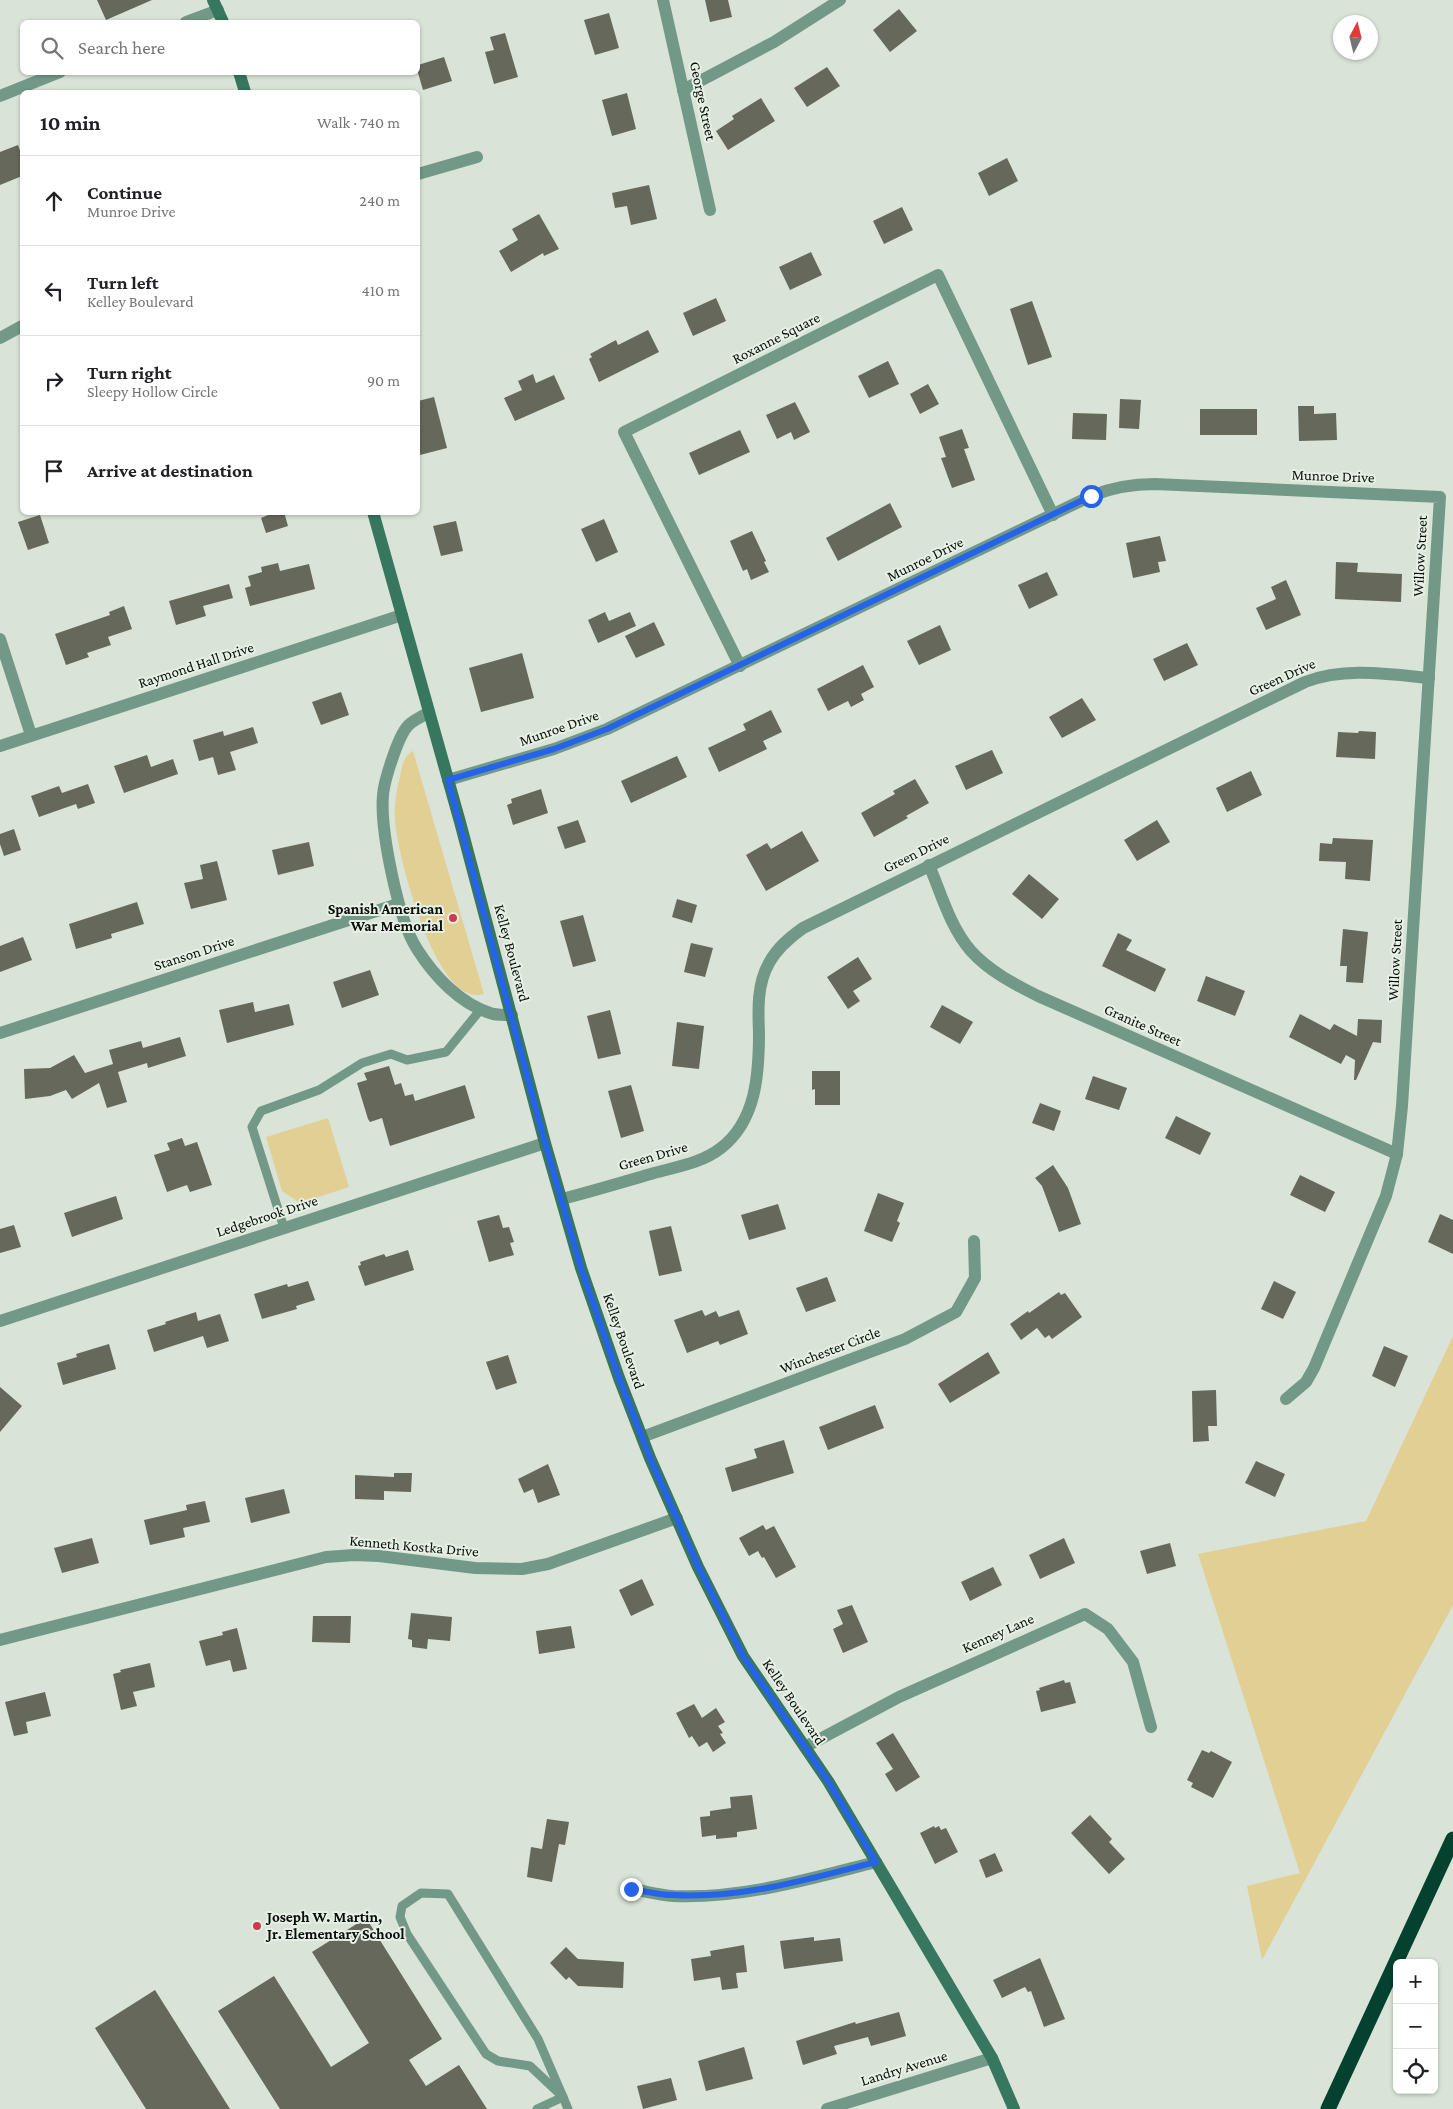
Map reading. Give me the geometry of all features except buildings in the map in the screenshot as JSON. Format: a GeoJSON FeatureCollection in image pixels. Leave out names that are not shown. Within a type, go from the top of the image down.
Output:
{"type":"FeatureCollection","features":[{"type":"Feature","properties":{"kind":"highway"},"geometry":{"type":"LineString","coordinates":[[1328,2109],[1453,1839]]}},
{"type":"Feature","properties":{"kind":"main road"},"geometry":{"type":"LineString","coordinates":[[216,5],[222,20]]}},
{"type":"Feature","properties":{"kind":"main road"},"geometry":{"type":"LineString","coordinates":[[240,75],[244,90]]}},
{"type":"Feature","properties":{"kind":"main road","name":"Kelley Boulevard"},"geometry":{"type":"LineString","coordinates":[[374,515],[448,780],[545,1143],[581,1268],[619,1378],[642,1437],[698,1566],[743,1656],[828,1781],[992,2058],[1014,2109]]}},
{"type":"Feature","properties":{"kind":"street","name":"George Street"},"geometry":{"type":"LineString","coordinates":[[663,0],[710,210]]}},
{"type":"Feature","properties":{"kind":"street"},"geometry":{"type":"LineString","coordinates":[[684,90],[774,42],[840,0]]}},
{"type":"Feature","properties":{"kind":"street"},"geometry":{"type":"LineString","coordinates":[[190,20],[216,5]]}},
{"type":"Feature","properties":{"kind":"street"},"geometry":{"type":"LineString","coordinates":[[0,96],[52,75]]}},
{"type":"Feature","properties":{"kind":"street"},"geometry":{"type":"LineString","coordinates":[[420,173],[477,157]]}},
{"type":"Feature","properties":{"kind":"street","name":"Roxanne Square"},"geometry":{"type":"LineString","coordinates":[[740,666],[624,432],[938,275],[1053,515]]}},
{"type":"Feature","properties":{"kind":"street"},"geometry":{"type":"LineString","coordinates":[[0,338],[20,327]]}},
{"type":"Feature","properties":{"kind":"street","name":"Munroe Drive"},"geometry":{"type":"LineString","coordinates":[[448,780],[554,749],[607,729],[1112,488],[1133,484],[1440,496]]}},
{"type":"Feature","properties":{"kind":"street","name":"Willow Street"},"geometry":{"type":"LineString","coordinates":[[1286,1399],[1306,1382],[1314,1368],[1383,1204],[1397,1154],[1402,1106],[1440,496]]}},
{"type":"Feature","properties":{"kind":"street","name":"Raymond Hall Drive"},"geometry":{"type":"LineString","coordinates":[[0,746],[402,615]]}},
{"type":"Feature","properties":{"kind":"street"},"geometry":{"type":"LineString","coordinates":[[0,639],[32,736]]}},
{"type":"Feature","properties":{"kind":"street","name":"Green Drive"},"geometry":{"type":"LineString","coordinates":[[562,1199],[695,1162],[721,1148],[744,1121],[752,1104],[756,1087],[759,1051],[759,994],[768,964],[777,950],[789,939],[816,920],[1321,676],[1354,672],[1428,678]]}},
{"type":"Feature","properties":{"kind":"street"},"geometry":{"type":"LineString","coordinates":[[429,712],[406,727],[392,760],[383,794],[384,823],[398,904],[416,948],[437,976],[468,1003],[494,1014],[512,1015]]}},
{"type":"Feature","properties":{"kind":"street","name":"Granite Street"},"geometry":{"type":"LineString","coordinates":[[929,865],[950,917],[971,951],[1002,977],[1038,996],[1397,1154]]}},
{"type":"Feature","properties":{"kind":"street","name":"Stanson Drive"},"geometry":{"type":"LineString","coordinates":[[0,1033],[398,904]]}},
{"type":"Feature","properties":{"kind":"street","name":"Ledgebrook Drive"},"geometry":{"type":"LineString","coordinates":[[0,1321],[545,1143]]}},
{"type":"Feature","properties":{"kind":"street","name":"Winchester Circle"},"geometry":{"type":"LineString","coordinates":[[642,1437],[905,1339],[956,1312],[975,1278],[974,1241]]}},
{"type":"Feature","properties":{"kind":"street","name":"Kenneth Kostka Drive"},"geometry":{"type":"LineString","coordinates":[[0,1640],[326,1557],[379,1556],[475,1568],[522,1569],[548,1564],[677,1518]]}},
{"type":"Feature","properties":{"kind":"street","name":"Kenney Lane"},"geometry":{"type":"LineString","coordinates":[[804,1747],[899,1696],[1085,1614],[1108,1629],[1133,1662],[1151,1727]]}},
{"type":"Feature","properties":{"kind":"street"},"geometry":{"type":"LineString","coordinates":[[631,1889],[672,1896],[720,1895],[773,1889],[876,1862]]}},
{"type":"Feature","properties":{"kind":"street","name":"Landry Avenue"},"geometry":{"type":"LineString","coordinates":[[827,2109],[992,2058]]}},
{"type":"Feature","properties":{"kind":"lane"},"geometry":{"type":"LineString","coordinates":[[284,1228],[252,1127],[261,1111],[319,1090],[362,1063],[391,1054],[408,1060],[446,1052],[481,1009]]}},
{"type":"Feature","properties":{"kind":"lane"},"geometry":{"type":"LineString","coordinates":[[564,2097],[530,2066],[498,2061],[486,2054],[407,1934],[400,1917],[402,1906],[421,1893],[448,1894],[538,2039],[564,2097],[568,2109]]}},
{"type":"Feature","properties":{"kind":"lane"},"geometry":{"type":"LineString","coordinates":[[537,2109],[564,2097]]}},
{"type":"Feature","properties":{"kind":"shaded area"},"geometry":{"type":"Polygon","coordinates":[[[413,751],[484,994],[467,993],[450,979],[436,955],[423,926],[403,865],[395,822],[396,794],[402,766],[407,756],[413,751]]]}},
{"type":"Feature","properties":{"kind":"shaded area"},"geometry":{"type":"Polygon","coordinates":[[[328,1118],[349,1187],[300,1203],[282,1191],[266,1137],[328,1118]]]}},
{"type":"Feature","properties":{"kind":"shaded area"},"geometry":{"type":"Polygon","coordinates":[[[1453,1336],[1453,1605],[1262,1960],[1247,1886],[1300,1873],[1198,1554],[1366,1521],[1453,1336]]]}},
{"type":"Feature","properties":{"kind":"place","name":"Spanish American War Memorial"},"geometry":{"type":"Point","coordinates":[453,918]}},
{"type":"Feature","properties":{"kind":"place","name":"Joseph W. Martin, Jr. Elementary School"},"geometry":{"type":"Point","coordinates":[257,1926]}},
{"type":"Feature","properties":{"kind":"route"},"geometry":{"type":"LineString","coordinates":[[631,1889],[672,1896],[720,1895],[773,1889],[876,1862],[828,1781],[743,1656],[698,1566],[650,1458],[619,1378],[581,1268],[545,1143],[448,780],[554,749],[607,729],[650,710],[1091,496]]}}]}
